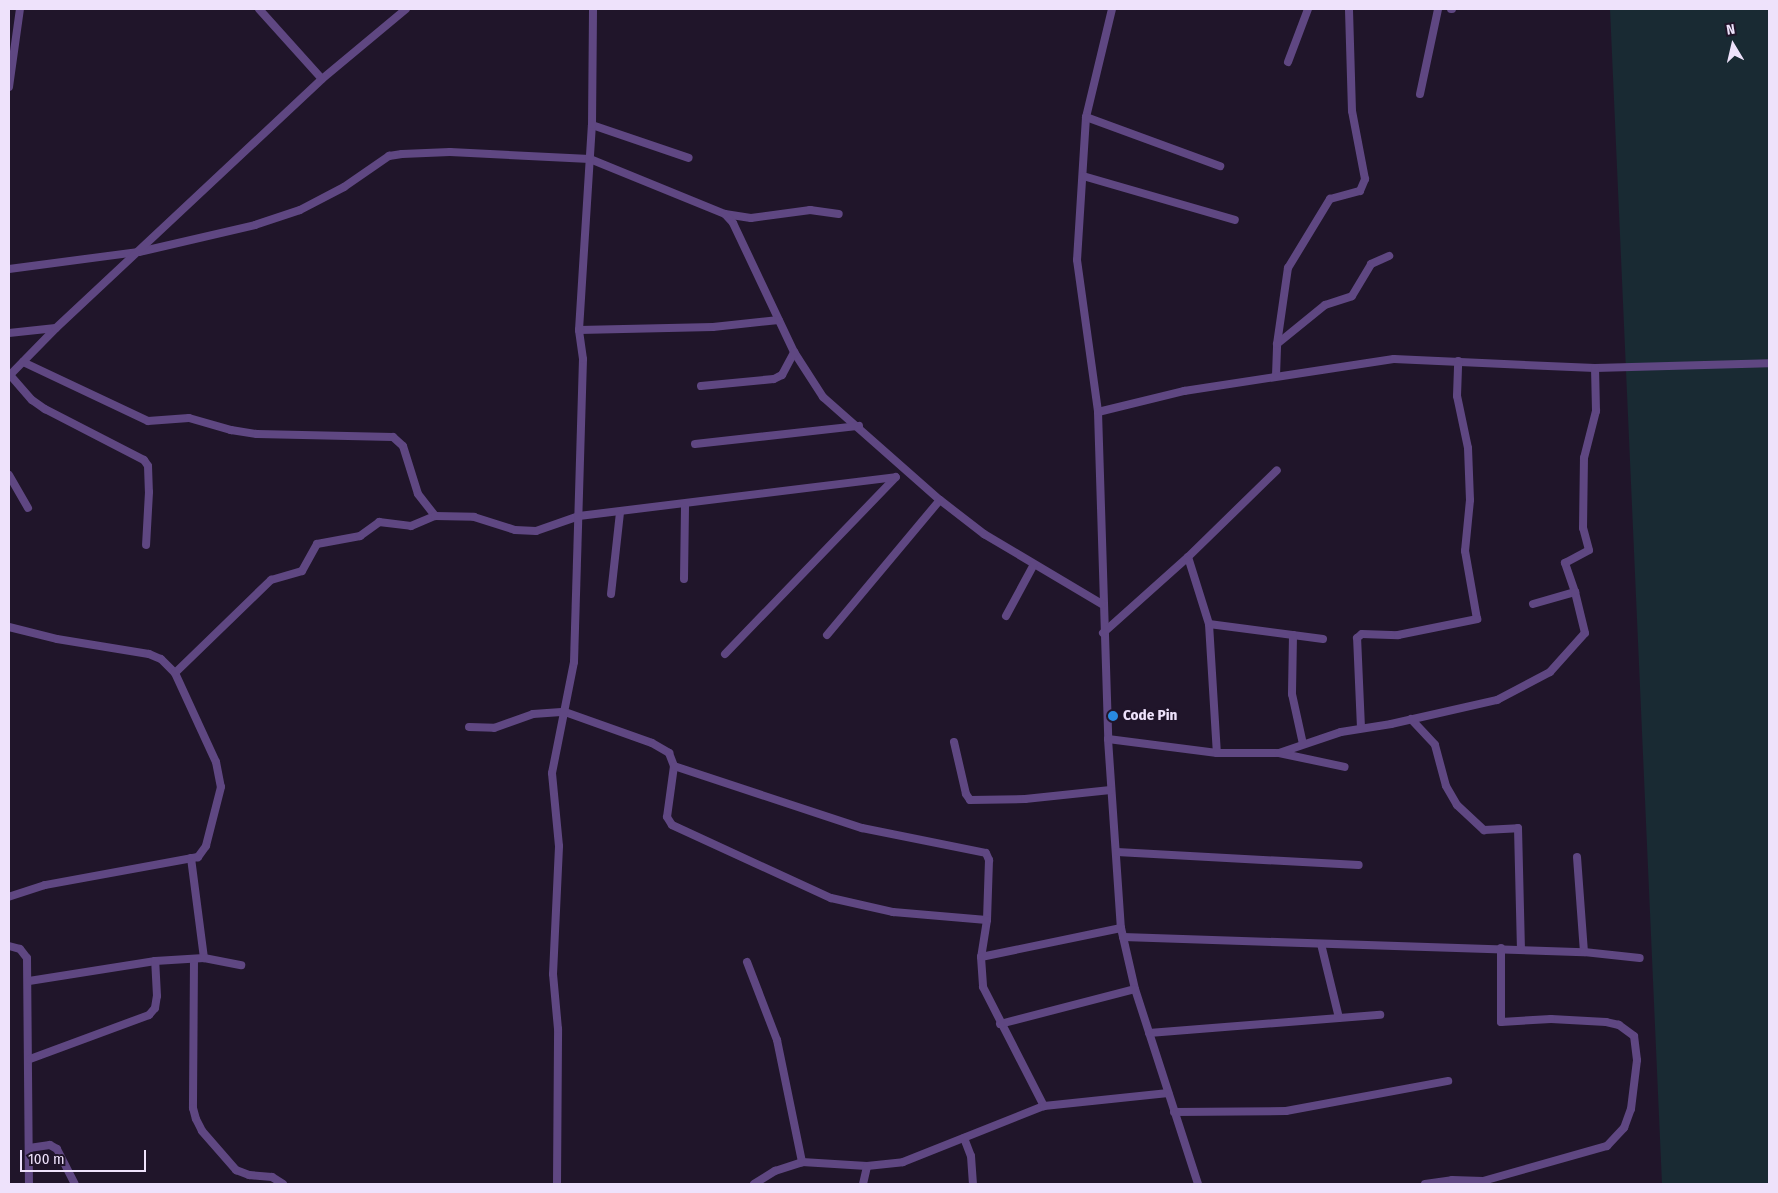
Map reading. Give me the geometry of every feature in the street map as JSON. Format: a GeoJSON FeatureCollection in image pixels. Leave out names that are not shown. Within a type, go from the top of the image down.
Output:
{"type":"FeatureCollection","features":[{"type":"Feature","properties":{"kind":"street"},"geometry":{"type":"LineString","coordinates":[[9,87],[20,9]]}},
{"type":"Feature","properties":{"kind":"street"},"geometry":{"type":"LineString","coordinates":[[259,9],[322,79]]}},
{"type":"Feature","properties":{"kind":"street"},"geometry":{"type":"LineString","coordinates":[[556,1184],[558,1036],[553,974],[559,846],[552,773],[574,662],[579,516],[579,409],[583,359],[579,330],[592,126],[593,9]]}},
{"type":"Feature","properties":{"kind":"street"},"geometry":{"type":"LineString","coordinates":[[1112,9],[1086,117],[1077,260],[1098,412],[1103,634],[1111,790],[1122,932],[1135,989],[1198,1184]]}},
{"type":"Feature","properties":{"kind":"street"},"geometry":{"type":"LineString","coordinates":[[1288,62],[1308,9]]}},
{"type":"Feature","properties":{"kind":"street"},"geometry":{"type":"LineString","coordinates":[[1276,376],[1277,344],[1288,268],[1330,198],[1360,191],[1366,179],[1352,111],[1349,9]]}},
{"type":"Feature","properties":{"kind":"street"},"geometry":{"type":"LineString","coordinates":[[1420,94],[1438,9]]}},
{"type":"Feature","properties":{"kind":"street"},"geometry":{"type":"LineString","coordinates":[[146,545],[148,466],[144,460],[45,409],[32,400],[9,376],[56,328],[322,79],[401,10]]}},
{"type":"Feature","properties":{"kind":"street"},"geometry":{"type":"LineString","coordinates":[[1086,117],[1220,166]]}},
{"type":"Feature","properties":{"kind":"street"},"geometry":{"type":"LineString","coordinates":[[592,126],[689,158]]}},
{"type":"Feature","properties":{"kind":"street"},"geometry":{"type":"LineString","coordinates":[[9,269],[139,252],[255,225],[300,210],[396,155],[450,152],[590,159],[725,214],[751,218],[810,210],[839,214]]}},
{"type":"Feature","properties":{"kind":"street"},"geometry":{"type":"LineString","coordinates":[[1083,176],[1235,220]]}},
{"type":"Feature","properties":{"kind":"street"},"geometry":{"type":"LineString","coordinates":[[725,214],[733,222],[794,352],[823,397],[859,426],[940,500],[1033,566],[1102,604]]}},
{"type":"Feature","properties":{"kind":"street"},"geometry":{"type":"LineString","coordinates":[[1277,344],[1325,305],[1352,296],[1371,264],[1389,256]]}},
{"type":"Feature","properties":{"kind":"street"},"geometry":{"type":"LineString","coordinates":[[579,330],[713,327],[779,320]]}},
{"type":"Feature","properties":{"kind":"street"},"geometry":{"type":"LineString","coordinates":[[9,334],[56,328]]}},
{"type":"Feature","properties":{"kind":"street"},"geometry":{"type":"LineString","coordinates":[[701,386],[774,379],[782,375],[794,352]]}},
{"type":"Feature","properties":{"kind":"street"},"geometry":{"type":"LineString","coordinates":[[1098,412],[1184,391],[1394,359],[1595,368],[1769,363]]}},
{"type":"Feature","properties":{"kind":"street"},"geometry":{"type":"LineString","coordinates":[[1360,728],[1357,638],[1362,634],[1398,635],[1477,619],[1465,551],[1470,500],[1468,456],[1457,396],[1458,361]]}},
{"type":"Feature","properties":{"kind":"street"},"geometry":{"type":"LineString","coordinates":[[24,362],[148,421],[190,418],[231,430],[257,434],[393,437],[403,446],[418,494],[435,516]]}},
{"type":"Feature","properties":{"kind":"street"},"geometry":{"type":"LineString","coordinates":[[1279,754],[1303,744],[1360,728],[1497,700],[1550,672],[1585,633],[1576,592],[1565,563],[1589,550],[1583,528],[1584,458],[1596,411],[1595,368]]}},
{"type":"Feature","properties":{"kind":"street"},"geometry":{"type":"LineString","coordinates":[[695,444],[859,426]]}},
{"type":"Feature","properties":{"kind":"street"},"geometry":{"type":"LineString","coordinates":[[725,654],[904,468]]}},
{"type":"Feature","properties":{"kind":"street"},"geometry":{"type":"LineString","coordinates":[[1103,634],[1188,557],[1278,470]]}},
{"type":"Feature","properties":{"kind":"street"},"geometry":{"type":"LineString","coordinates":[[9,475],[28,508]]}},
{"type":"Feature","properties":{"kind":"street"},"geometry":{"type":"LineString","coordinates":[[176,673],[266,584],[302,571],[317,544],[360,536],[379,522],[411,526],[435,516],[479,518],[525,532],[579,516],[896,477]]}},
{"type":"Feature","properties":{"kind":"street"},"geometry":{"type":"LineString","coordinates":[[826,635],[940,500]]}},
{"type":"Feature","properties":{"kind":"street"},"geometry":{"type":"LineString","coordinates":[[684,579],[685,504]]}},
{"type":"Feature","properties":{"kind":"street"},"geometry":{"type":"LineString","coordinates":[[611,594],[620,512]]}},
{"type":"Feature","properties":{"kind":"street"},"geometry":{"type":"LineString","coordinates":[[1188,557],[1209,624],[1218,753]]}},
{"type":"Feature","properties":{"kind":"street"},"geometry":{"type":"LineString","coordinates":[[1006,616],[1033,566]]}},
{"type":"Feature","properties":{"kind":"street"},"geometry":{"type":"LineString","coordinates":[[1533,604],[1576,592]]}},
{"type":"Feature","properties":{"kind":"street"},"geometry":{"type":"LineString","coordinates":[[1209,624],[1323,639]]}},
{"type":"Feature","properties":{"kind":"street"},"geometry":{"type":"LineString","coordinates":[[9,627],[57,639],[149,654],[161,659],[176,673],[220,774],[220,799],[202,855],[45,885],[9,897]]}},
{"type":"Feature","properties":{"kind":"street"},"geometry":{"type":"LineString","coordinates":[[1293,635],[1292,694],[1303,744]]}},
{"type":"Feature","properties":{"kind":"street"},"geometry":{"type":"LineString","coordinates":[[469,727],[494,728],[533,714],[565,712],[664,749],[674,766],[667,817],[672,825],[831,898],[893,912],[987,920]]}},
{"type":"Feature","properties":{"kind":"street"},"geometry":{"type":"LineString","coordinates":[[1411,719],[1435,745],[1446,786],[1457,805],[1484,830],[1518,828],[1521,949]]}},
{"type":"Feature","properties":{"kind":"street"},"geometry":{"type":"LineString","coordinates":[[1108,738],[1218,753],[1279,754],[1345,767]]}},
{"type":"Feature","properties":{"kind":"street"},"geometry":{"type":"LineString","coordinates":[[954,742],[966,794],[970,800],[1025,799],[1111,790]]}},
{"type":"Feature","properties":{"kind":"street"},"geometry":{"type":"LineString","coordinates":[[674,766],[862,828],[980,850],[989,860],[987,920],[981,957],[983,987],[1000,1024],[1044,1106]]}},
{"type":"Feature","properties":{"kind":"street"},"geometry":{"type":"LineString","coordinates":[[1117,852],[1359,865]]}},
{"type":"Feature","properties":{"kind":"street"},"geometry":{"type":"LineString","coordinates":[[1577,857],[1584,952]]}},
{"type":"Feature","properties":{"kind":"street"},"geometry":{"type":"LineString","coordinates":[[191,858],[204,958]]}},
{"type":"Feature","properties":{"kind":"street"},"geometry":{"type":"LineString","coordinates":[[981,957],[1122,932],[1321,944],[1584,952],[1640,958]]}},
{"type":"Feature","properties":{"kind":"street"},"geometry":{"type":"LineString","coordinates":[[1321,944],[1339,1018]]}},
{"type":"Feature","properties":{"kind":"street"},"geometry":{"type":"LineString","coordinates":[[9,946],[20,949],[27,958],[30,1059],[29,1184]]}},
{"type":"Feature","properties":{"kind":"street"},"geometry":{"type":"LineString","coordinates":[[1425,1184],[1444,1180],[1484,1181],[1607,1146],[1624,1128],[1631,1109],[1637,1060],[1634,1036],[1619,1025],[1606,1022],[1551,1019],[1501,1022],[1500,948]]}},
{"type":"Feature","properties":{"kind":"street"},"geometry":{"type":"LineString","coordinates":[[28,980],[154,961],[204,958],[241,964]]}},
{"type":"Feature","properties":{"kind":"street"},"geometry":{"type":"LineString","coordinates":[[194,959],[193,1108],[196,1119],[202,1131],[236,1170],[248,1175],[272,1177],[284,1184]]}},
{"type":"Feature","properties":{"kind":"street"},"geometry":{"type":"LineString","coordinates":[[30,1059],[149,1015],[155,1008],[157,996],[154,961]]}},
{"type":"Feature","properties":{"kind":"street"},"geometry":{"type":"LineString","coordinates":[[747,962],[777,1040],[802,1162]]}},
{"type":"Feature","properties":{"kind":"street"},"geometry":{"type":"LineString","coordinates":[[1000,1024],[1135,989]]}},
{"type":"Feature","properties":{"kind":"street"},"geometry":{"type":"LineString","coordinates":[[1150,1033],[1380,1015]]}},
{"type":"Feature","properties":{"kind":"street"},"geometry":{"type":"LineString","coordinates":[[1174,1112],[1286,1111],[1448,1080]]}},
{"type":"Feature","properties":{"kind":"street"},"geometry":{"type":"LineString","coordinates":[[754,1184],[775,1171],[802,1162],[867,1166],[903,1162],[1044,1106],[1168,1093]]}},
{"type":"Feature","properties":{"kind":"street"},"geometry":{"type":"LineString","coordinates":[[964,1138],[971,1156],[973,1184]]}},
{"type":"Feature","properties":{"kind":"street"},"geometry":{"type":"LineString","coordinates":[[30,1148],[50,1145],[57,1149],[75,1184]]}},
{"type":"Feature","properties":{"kind":"street"},"geometry":{"type":"LineString","coordinates":[[863,1184],[867,1166]]}},
{"type":"Feature","properties":{"kind":"shaded area"},"geometry":{"type":"Polygon","coordinates":[[[1610,9],[1769,9],[1769,1184],[1662,1184],[1610,9]]]}},
{"type":"Feature","properties":{"kind":"place","name":"Code Pin"},"geometry":{"type":"Point","coordinates":[1113,716]}}]}
